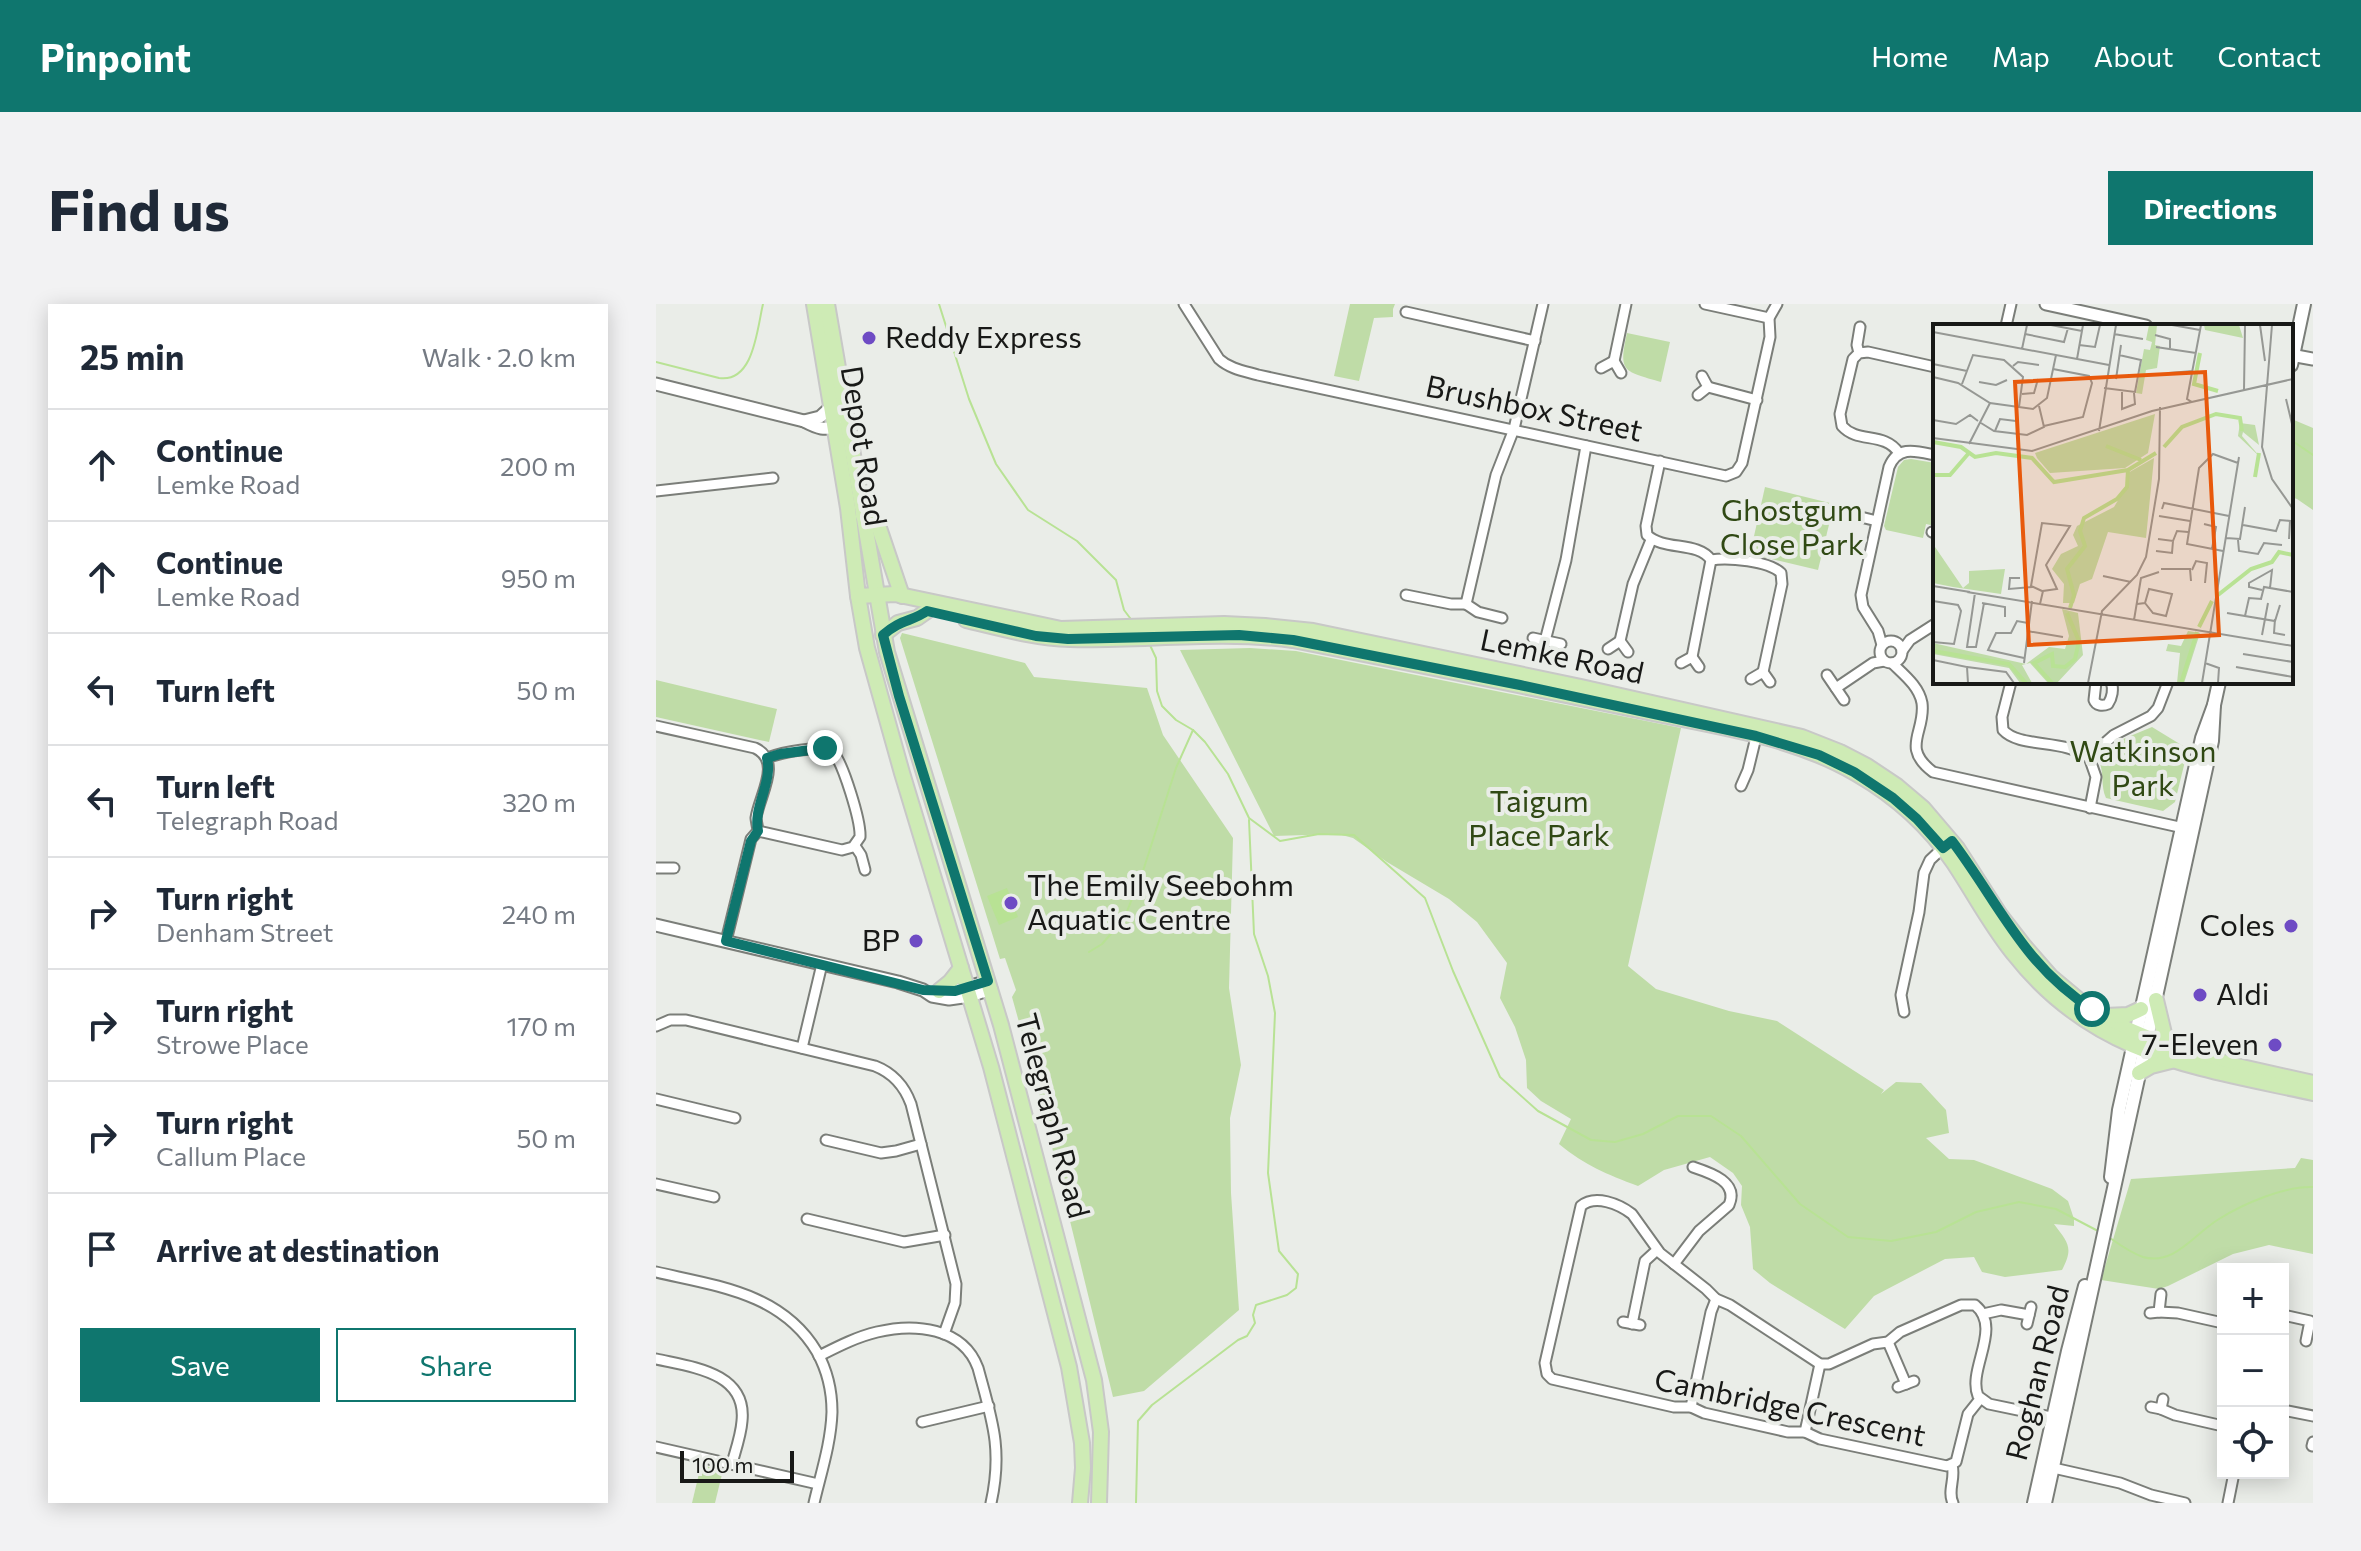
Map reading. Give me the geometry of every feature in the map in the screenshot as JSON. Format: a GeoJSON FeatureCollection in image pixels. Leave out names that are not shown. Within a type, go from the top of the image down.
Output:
{"type":"FeatureCollection","features":[{"type":"Feature","properties":{"kind":"main road","name":"Depot Road"},"geometry":{"type":"LineString","coordinates":[[814,304],[863,516]]}},
{"type":"Feature","properties":{"kind":"main road","name":"Depot Road"},"geometry":{"type":"LineString","coordinates":[[827,304],[837,401],[835,427],[859,600]]}},
{"type":"Feature","properties":{"kind":"main road"},"geometry":{"type":"LineString","coordinates":[[2293,354],[2304,304]]}},
{"type":"Feature","properties":{"kind":"main road"},"geometry":{"type":"LineString","coordinates":[[863,516],[879,528],[902,596]]}},
{"type":"Feature","properties":{"kind":"main road","name":"Telegraph Road"},"geometry":{"type":"LineString","coordinates":[[863,516],[883,635],[899,696],[990,985],[1094,1380],[1101,1432],[1099,1503]]}},
{"type":"Feature","properties":{"kind":"main road","name":"Lemke Road"},"geometry":{"type":"LineString","coordinates":[[859,600],[902,596],[1037,626],[1091,634]]}},
{"type":"Feature","properties":{"kind":"main road","name":"Lemke Road"},"geometry":{"type":"LineString","coordinates":[[877,599],[1036,636],[1068,639],[1091,634],[1176,631],[1293,640],[1758,731],[1854,772],[1893,798],[1947,844],[2033,957],[2070,994],[2140,1043]]}},
{"type":"Feature","properties":{"kind":"main road","name":"Telegraph Road"},"geometry":{"type":"LineString","coordinates":[[859,600],[867,648],[893,744],[995,1081],[1075,1394],[1083,1457],[1080,1503]]}},
{"type":"Feature","properties":{"kind":"main road"},"geometry":{"type":"LineString","coordinates":[[883,635],[898,623],[917,618],[927,611]]}},
{"type":"Feature","properties":{"kind":"main road","name":"Roghan Road"},"geometry":{"type":"LineString","coordinates":[[2034,1503],[2047,1467],[2118,1178],[2139,1073],[2141,1009],[2214,730],[2214,705],[2219,684]]}},
{"type":"Feature","properties":{"kind":"main road","name":"Roghan Road"},"geometry":{"type":"LineString","coordinates":[[2110,1204],[2117,1121],[2156,1000],[2186,829]]}},
{"type":"Feature","properties":{"kind":"main road","name":"Lemke Road"},"geometry":{"type":"LineString","coordinates":[[1947,844],[2013,953],[2040,983],[2084,1020],[2140,1043]]}},
{"type":"Feature","properties":{"kind":"main road"},"geometry":{"type":"LineString","coordinates":[[939,991],[961,968]]}},
{"type":"Feature","properties":{"kind":"main road"},"geometry":{"type":"LineString","coordinates":[[2156,1000],[2169,1054]]}},
{"type":"Feature","properties":{"kind":"main road"},"geometry":{"type":"LineString","coordinates":[[2104,1016],[2128,1015],[2141,1009]]}},
{"type":"Feature","properties":{"kind":"main road"},"geometry":{"type":"LineString","coordinates":[[2140,1043],[2169,1054],[2313,1093]]}},
{"type":"Feature","properties":{"kind":"main road"},"geometry":{"type":"LineString","coordinates":[[2139,1073],[2169,1054],[2313,1083]]}},
{"type":"Feature","properties":{"kind":"main road","name":"Roghan Road"},"geometry":{"type":"LineString","coordinates":[[2045,1503],[2047,1467]]}},
{"type":"Feature","properties":{"kind":"street","name":"Brushbox Street"},"geometry":{"type":"LineString","coordinates":[[1184,304],[1226,365],[1258,375],[1722,475],[1734,474],[1742,463],[1757,400]]}},
{"type":"Feature","properties":{"kind":"street"},"geometry":{"type":"LineString","coordinates":[[1466,604],[1496,475],[1514,429],[1543,304]]}},
{"type":"Feature","properties":{"kind":"street"},"geometry":{"type":"LineString","coordinates":[[1621,373],[1614,361],[1626,304]]}},
{"type":"Feature","properties":{"kind":"street"},"geometry":{"type":"LineString","coordinates":[[1705,304],[1769,318]]}},
{"type":"Feature","properties":{"kind":"street"},"geometry":{"type":"LineString","coordinates":[[1702,376],[1708,387],[1757,400],[1770,337],[1769,318],[1777,304]]}},
{"type":"Feature","properties":{"kind":"street"},"geometry":{"type":"LineString","coordinates":[[2006,324],[2011,304]]}},
{"type":"Feature","properties":{"kind":"street"},"geometry":{"type":"LineString","coordinates":[[2046,304],[2137,324]]}},
{"type":"Feature","properties":{"kind":"street"},"geometry":{"type":"LineString","coordinates":[[1406,312],[1535,341]]}},
{"type":"Feature","properties":{"kind":"street"},"geometry":{"type":"LineString","coordinates":[[1859,353],[1860,327]]}},
{"type":"Feature","properties":{"kind":"street"},"geometry":{"type":"LineString","coordinates":[[1859,353],[1933,367]]}},
{"type":"Feature","properties":{"kind":"street"},"geometry":{"type":"LineString","coordinates":[[1859,353],[1852,362],[1840,422],[1849,433],[1888,442],[1899,453]]}},
{"type":"Feature","properties":{"kind":"street"},"geometry":{"type":"LineString","coordinates":[[2293,358],[2313,359]]}},
{"type":"Feature","properties":{"kind":"street"},"geometry":{"type":"LineString","coordinates":[[1601,368],[1614,361]]}},
{"type":"Feature","properties":{"kind":"street"},"geometry":{"type":"LineString","coordinates":[[656,384],[822,428],[835,427]]}},
{"type":"Feature","properties":{"kind":"street"},"geometry":{"type":"LineString","coordinates":[[1698,395],[1708,387]]}},
{"type":"Feature","properties":{"kind":"street"},"geometry":{"type":"LineString","coordinates":[[804,421],[820,417],[837,401]]}},
{"type":"Feature","properties":{"kind":"street"},"geometry":{"type":"LineString","coordinates":[[1545,641],[1566,560],[1586,446]]}},
{"type":"Feature","properties":{"kind":"street"},"geometry":{"type":"LineString","coordinates":[[1933,455],[1912,450],[1899,453],[1890,464],[1861,600],[1922,702],[1915,744],[1920,760],[1937,774],[2186,829]]}},
{"type":"Feature","properties":{"kind":"street"},"geometry":{"type":"LineString","coordinates":[[1660,461],[1646,526],[1651,540],[1702,552],[1711,560],[1731,558],[1774,568],[1781,573],[1782,584],[1763,672],[1770,682]]}},
{"type":"Feature","properties":{"kind":"street"},"geometry":{"type":"LineString","coordinates":[[656,491],[773,478]]}},
{"type":"Feature","properties":{"kind":"street"},"geometry":{"type":"LineString","coordinates":[[1840,512],[1877,521]]}},
{"type":"Feature","properties":{"kind":"street"},"geometry":{"type":"LineString","coordinates":[[1608,649],[1620,641],[1636,574],[1651,540]]}},
{"type":"Feature","properties":{"kind":"street"},"geometry":{"type":"LineString","coordinates":[[1699,667],[1692,657],[1711,560]]}},
{"type":"Feature","properties":{"kind":"street"},"geometry":{"type":"LineString","coordinates":[[1406,595],[1466,604],[1478,612],[1502,618]]}},
{"type":"Feature","properties":{"kind":"street"},"geometry":{"type":"LineString","coordinates":[[1836,688],[1910,640],[1933,619]]}},
{"type":"Feature","properties":{"kind":"street"},"geometry":{"type":"LineString","coordinates":[[1533,638],[1561,644]]}},
{"type":"Feature","properties":{"kind":"street"},"geometry":{"type":"LineString","coordinates":[[1620,641],[1628,652]]}},
{"type":"Feature","properties":{"kind":"street"},"geometry":{"type":"LineString","coordinates":[[1681,663],[1692,657]]}},
{"type":"Feature","properties":{"kind":"street"},"geometry":{"type":"LineString","coordinates":[[1751,679],[1763,672]]}},
{"type":"Feature","properties":{"kind":"street"},"geometry":{"type":"LineString","coordinates":[[1827,675],[1844,700]]}},
{"type":"Feature","properties":{"kind":"street"},"geometry":{"type":"LineString","coordinates":[[2010,684],[2001,728],[2007,735],[2062,745],[2089,757],[2096,777],[2090,808]]}},
{"type":"Feature","properties":{"kind":"street"},"geometry":{"type":"LineString","coordinates":[[2096,684],[2094,700],[2103,706],[2111,699],[2112,684]]}},
{"type":"Feature","properties":{"kind":"street"},"geometry":{"type":"LineString","coordinates":[[2089,757],[2114,735],[2151,716],[2158,708],[2167,684]]}},
{"type":"Feature","properties":{"kind":"street"},"geometry":{"type":"LineString","coordinates":[[656,726],[755,748],[767,758],[768,771],[756,818],[758,831],[751,841],[726,941]]}},
{"type":"Feature","properties":{"kind":"street"},"geometry":{"type":"LineString","coordinates":[[1741,786],[1758,731]]}},
{"type":"Feature","properties":{"kind":"street"},"geometry":{"type":"LineString","coordinates":[[758,831],[838,849],[855,846],[860,837],[836,754],[825,748],[767,758]]}},
{"type":"Feature","properties":{"kind":"street"},"geometry":{"type":"LineString","coordinates":[[1904,1012],[1901,995],[1924,873],[1930,860],[1947,844]]}},
{"type":"Feature","properties":{"kind":"street"},"geometry":{"type":"LineString","coordinates":[[855,846],[869,873]]}},
{"type":"Feature","properties":{"kind":"street"},"geometry":{"type":"LineString","coordinates":[[656,868],[674,868]]}},
{"type":"Feature","properties":{"kind":"street"},"geometry":{"type":"LineString","coordinates":[[656,925],[923,990],[969,992]]}},
{"type":"Feature","properties":{"kind":"street"},"geometry":{"type":"LineString","coordinates":[[802,1048],[822,964]]}},
{"type":"Feature","properties":{"kind":"street"},"geometry":{"type":"LineString","coordinates":[[923,990],[944,999],[990,985]]}},
{"type":"Feature","properties":{"kind":"street"},"geometry":{"type":"LineString","coordinates":[[656,1026],[670,1020],[681,1020],[875,1066],[894,1077],[908,1096],[957,1291],[944,1334]]}},
{"type":"Feature","properties":{"kind":"street"},"geometry":{"type":"LineString","coordinates":[[656,1099],[735,1118]]}},
{"type":"Feature","properties":{"kind":"street"},"geometry":{"type":"LineString","coordinates":[[826,1140],[881,1153],[921,1144]]}},
{"type":"Feature","properties":{"kind":"street"},"geometry":{"type":"LineString","coordinates":[[1674,1264],[1693,1237],[1729,1205],[1732,1198],[1727,1184],[1693,1167]]}},
{"type":"Feature","properties":{"kind":"street"},"geometry":{"type":"LineString","coordinates":[[656,1184],[714,1197]]}},
{"type":"Feature","properties":{"kind":"street","name":"Cambridge Crescent"},"geometry":{"type":"LineString","coordinates":[[1592,1200],[1626,1209],[1657,1250],[1674,1264],[1716,1299],[1820,1364],[1873,1344],[1888,1342],[1900,1332],[1965,1304],[1975,1305],[1983,1314],[1985,1339],[1975,1386],[1980,1399],[1968,1414],[1958,1459],[1952,1465],[1944,1466],[1820,1439],[1805,1432],[1788,1432],[1704,1413],[1691,1407],[1674,1407],[1561,1382],[1544,1375],[1583,1203],[1592,1200]]}},
{"type":"Feature","properties":{"kind":"street"},"geometry":{"type":"LineString","coordinates":[[807,1219],[898,1242],[910,1243],[945,1235]]}},
{"type":"Feature","properties":{"kind":"street"},"geometry":{"type":"LineString","coordinates":[[1632,1324],[1645,1261],[1657,1250]]}},
{"type":"Feature","properties":{"kind":"street"},"geometry":{"type":"LineString","coordinates":[[656,1272],[745,1293],[767,1303],[796,1324],[819,1356],[830,1388],[832,1408],[828,1444],[814,1503]]}},
{"type":"Feature","properties":{"kind":"street"},"geometry":{"type":"LineString","coordinates":[[2161,1294],[2155,1312],[2178,1313],[2217,1322]]}},
{"type":"Feature","properties":{"kind":"street"},"geometry":{"type":"LineString","coordinates":[[1691,1407],[1716,1299]]}},
{"type":"Feature","properties":{"kind":"street"},"geometry":{"type":"LineString","coordinates":[[1983,1314],[2001,1310],[2029,1315]]}},
{"type":"Feature","properties":{"kind":"street"},"geometry":{"type":"LineString","coordinates":[[2289,1316],[2310,1321],[2306,1341]]}},
{"type":"Feature","properties":{"kind":"street"},"geometry":{"type":"LineString","coordinates":[[819,1356],[858,1338],[887,1330],[918,1329],[944,1334],[964,1345],[975,1360],[989,1406],[998,1452],[998,1471],[991,1503]]}},
{"type":"Feature","properties":{"kind":"street"},"geometry":{"type":"LineString","coordinates":[[1888,1342],[1906,1384]]}},
{"type":"Feature","properties":{"kind":"street"},"geometry":{"type":"LineString","coordinates":[[656,1359],[713,1373],[734,1389],[741,1404],[742,1416],[732,1463]]}},
{"type":"Feature","properties":{"kind":"street"},"geometry":{"type":"LineString","coordinates":[[1805,1432],[1820,1364]]}},
{"type":"Feature","properties":{"kind":"street"},"geometry":{"type":"LineString","coordinates":[[1980,1399],[1989,1404],[2058,1419]]}},
{"type":"Feature","properties":{"kind":"street"},"geometry":{"type":"LineString","coordinates":[[2158,1405],[2175,1415],[2217,1425]]}},
{"type":"Feature","properties":{"kind":"street"},"geometry":{"type":"LineString","coordinates":[[922,1422],[989,1406]]}},
{"type":"Feature","properties":{"kind":"street"},"geometry":{"type":"LineString","coordinates":[[2289,1411],[2313,1416]]}},
{"type":"Feature","properties":{"kind":"street"},"geometry":{"type":"LineString","coordinates":[[656,1447],[818,1484]]}},
{"type":"Feature","properties":{"kind":"street"},"geometry":{"type":"LineString","coordinates":[[1952,1465],[1953,1503]]}},
{"type":"Feature","properties":{"kind":"street"},"geometry":{"type":"LineString","coordinates":[[2047,1467],[2120,1483],[2185,1503]]}},
{"type":"Feature","properties":{"kind":"street"},"geometry":{"type":"LineString","coordinates":[[2228,1503],[2233,1479]]}},
{"type":"Feature","properties":{"kind":"green space"},"geometry":{"type":"Polygon","coordinates":[[[1350,304],[1395,304],[1393,317],[1374,318],[1359,381],[1334,376],[1350,304]]]}},
{"type":"Feature","properties":{"kind":"green space"},"geometry":{"type":"Polygon","coordinates":[[[1627,333],[1670,342],[1661,382],[1627,368],[1623,356],[1627,333]]]}},
{"type":"Feature","properties":{"kind":"green space"},"geometry":{"type":"Polygon","coordinates":[[[2294,420],[2313,428],[2313,510],[2293,498],[2294,420]]]}},
{"type":"Feature","properties":{"kind":"green space"},"geometry":{"type":"Polygon","coordinates":[[[1904,460],[1933,463],[1933,526],[1926,524],[1923,538],[1886,530],[1884,526],[1898,467],[1904,460]]]}},
{"type":"Feature","properties":{"kind":"green space","name":"Ghostgum Close Park"},"geometry":{"type":"Polygon","coordinates":[[[1765,487],[1834,504],[1818,570],[1750,554],[1765,487]]]}},
{"type":"Feature","properties":{"kind":"green space"},"geometry":{"type":"Polygon","coordinates":[[[902,633],[1025,663],[1034,677],[1147,688],[1163,735],[1233,838],[1229,988],[1241,1065],[1230,1118],[1231,1193],[1239,1310],[1144,1391],[1113,1397],[1039,1094],[1012,997],[1016,990],[1005,958],[1000,959],[900,638],[902,633]]]}},
{"type":"Feature","properties":{"kind":"green space","name":"Taigum Place Park"},"geometry":{"type":"Polygon","coordinates":[[[1250,648],[1296,651],[1681,728],[1628,966],[1656,989],[1729,1011],[1777,1021],[1884,1090],[1881,1094],[1896,1082],[1921,1083],[1946,1110],[1949,1133],[1926,1138],[1949,1159],[1974,1160],[2052,1189],[2068,1201],[2074,1226],[2054,1224],[2068,1246],[2068,1256],[2062,1270],[2005,1277],[1982,1272],[1974,1257],[1945,1259],[1874,1296],[1845,1329],[1770,1283],[1753,1269],[1750,1227],[1741,1205],[1742,1186],[1733,1173],[1710,1157],[1664,1170],[1638,1186],[1597,1169],[1569,1152],[1559,1144],[1571,1119],[1541,1101],[1527,1088],[1526,1060],[1515,1027],[1500,998],[1507,963],[1477,922],[1449,899],[1353,838],[1338,834],[1274,836],[1180,650],[1250,648]]]}},
{"type":"Feature","properties":{"kind":"green space"},"geometry":{"type":"Polygon","coordinates":[[[656,680],[777,709],[769,742],[656,717],[656,680]]]}},
{"type":"Feature","properties":{"kind":"green space","name":"Watkinson Park"},"geometry":{"type":"Polygon","coordinates":[[[2152,727],[2188,749],[2175,802],[2163,811],[2106,798],[2098,759],[2123,739],[2152,727]]]}},
{"type":"Feature","properties":{"kind":"green space"},"geometry":{"type":"Polygon","coordinates":[[[2301,1158],[2313,1160],[2313,1254],[2269,1245],[2233,1254],[2159,1289],[2101,1280],[2131,1179],[2295,1168],[2301,1158]]]}},
{"type":"Feature","properties":{"kind":"green space"},"geometry":{"type":"Polygon","coordinates":[[[701,1465],[723,1470],[715,1503],[692,1503],[701,1465]]]}},
{"type":"Feature","properties":{"kind":"shaded area"},"geometry":{"type":"Polygon","coordinates":[[[1007,888],[1018,917],[999,925],[987,896],[1007,888]]]}},
{"type":"Feature","properties":{"kind":"waterway"},"geometry":{"type":"LineString","coordinates":[[656,362],[719,378],[731,377],[740,372],[752,352],[763,304]]}},
{"type":"Feature","properties":{"kind":"waterway"},"geometry":{"type":"LineString","coordinates":[[939,304],[969,399],[996,464],[1028,510],[1077,541],[1116,580],[1124,610],[1133,622]]}},
{"type":"Feature","properties":{"kind":"waterway"},"geometry":{"type":"LineString","coordinates":[[2293,441],[2313,455]]}},
{"type":"Feature","properties":{"kind":"waterway"},"geometry":{"type":"LineString","coordinates":[[1149,643],[1156,658],[1157,691],[1162,706],[1205,742],[1228,774],[1249,818],[1280,841],[1319,834],[1354,835],[1425,898],[1500,1077],[1538,1111],[1591,1140],[1615,1142],[1643,1134],[1678,1116],[1711,1116],[1741,1136],[1800,1204],[1848,1237],[1891,1241],[1936,1232],[1976,1212],[2019,1202],[2056,1209],[2098,1231]]}},
{"type":"Feature","properties":{"kind":"waterway"},"geometry":{"type":"LineString","coordinates":[[1089,952],[1102,944],[1124,919],[1176,768],[1193,730]]}},
{"type":"Feature","properties":{"kind":"waterway"},"geometry":{"type":"LineString","coordinates":[[1136,1503],[1138,1421],[1152,1405],[1247,1336],[1255,1323],[1253,1315],[1256,1305],[1287,1295],[1296,1288],[1298,1274],[1279,1251],[1268,1173],[1275,1013],[1268,976],[1254,934],[1249,820]]}},
{"type":"Feature","properties":{"kind":"waterway"},"geometry":{"type":"LineString","coordinates":[[2110,1238],[2143,1257],[2165,1257],[2240,1208],[2277,1193],[2313,1187]]}},
{"type":"Feature","properties":{"kind":"place","name":"Reddy Express"},"geometry":{"type":"Point","coordinates":[869,338]}},
{"type":"Feature","properties":{"kind":"place","name":"The Emily Seebohm Aquatic Centre"},"geometry":{"type":"Point","coordinates":[1011,903]}},
{"type":"Feature","properties":{"kind":"place","name":"Coles"},"geometry":{"type":"Point","coordinates":[2291,926]}},
{"type":"Feature","properties":{"kind":"place","name":"BP"},"geometry":{"type":"Point","coordinates":[916,941]}},
{"type":"Feature","properties":{"kind":"place","name":"Aldi"},"geometry":{"type":"Point","coordinates":[2200,995]}},
{"type":"Feature","properties":{"kind":"place","name":"7-Eleven"},"geometry":{"type":"Point","coordinates":[2275,1045]}},
{"type":"Feature","properties":{"kind":"route"},"geometry":{"type":"LineString","coordinates":[[825,748],[767,758],[768,771],[756,818],[758,831],[752,837],[726,941],[923,990],[955,991],[988,981],[899,696],[883,635],[898,623],[917,618],[927,611],[1036,636],[1068,639],[1239,635],[1293,640],[1520,685],[1803,749],[1836,762],[1893,798],[1943,848],[1952,841],[2024,946],[2051,977],[2092,1009]]}}]}
